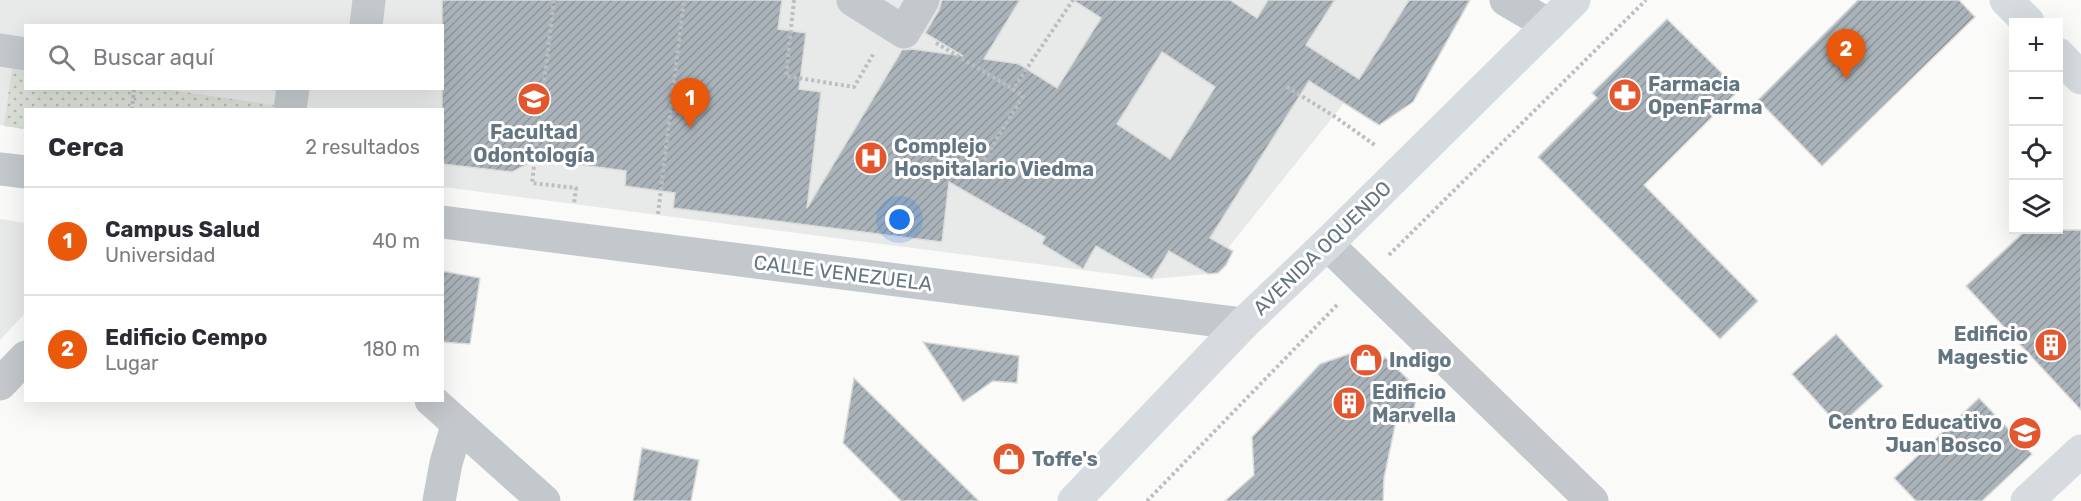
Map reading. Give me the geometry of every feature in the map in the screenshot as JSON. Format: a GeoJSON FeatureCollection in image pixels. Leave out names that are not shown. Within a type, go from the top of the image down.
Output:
{"type":"FeatureCollection","features":[{"type":"Feature","properties":{"kind":"main road","name":"AVENIDA OQUENDO"},"geometry":{"type":"LineString","coordinates":[[1074,501],[1243,324],[1574,0]]}},
{"type":"Feature","properties":{"kind":"main road"},"geometry":{"type":"LineString","coordinates":[[2006,0],[2024,18]]}},
{"type":"Feature","properties":{"kind":"main road"},"geometry":{"type":"LineString","coordinates":[[2063,59],[2081,78]]}},
{"type":"Feature","properties":{"kind":"main road"},"geometry":{"type":"LineString","coordinates":[[2027,501],[2081,451]]}},
{"type":"Feature","properties":{"kind":"street"},"geometry":{"type":"LineString","coordinates":[[366,24],[369,0]]}},
{"type":"Feature","properties":{"kind":"street"},"geometry":{"type":"LineString","coordinates":[[853,0],[904,32],[923,0]]}},
{"type":"Feature","properties":{"kind":"street"},"geometry":{"type":"LineString","coordinates":[[1506,0],[1549,25]]}},
{"type":"Feature","properties":{"kind":"street"},"geometry":{"type":"LineString","coordinates":[[0,50],[24,54]]}},
{"type":"Feature","properties":{"kind":"street"},"geometry":{"type":"LineString","coordinates":[[290,108],[293,90]]}},
{"type":"Feature","properties":{"kind":"street"},"geometry":{"type":"LineString","coordinates":[[0,169],[24,172]]}},
{"type":"Feature","properties":{"kind":"street","name":"CALLE VENEZUELA"},"geometry":{"type":"LineString","coordinates":[[444,222],[1243,324]]}},
{"type":"Feature","properties":{"kind":"street"},"geometry":{"type":"LineString","coordinates":[[1327,244],[1592,501]]}},
{"type":"Feature","properties":{"kind":"street"},"geometry":{"type":"LineString","coordinates":[[0,384],[24,359]]}},
{"type":"Feature","properties":{"kind":"street"},"geometry":{"type":"LineString","coordinates":[[432,402],[544,501]]}},
{"type":"Feature","properties":{"kind":"street"},"geometry":{"type":"LineString","coordinates":[[439,501],[446,463],[457,426]]}},
{"type":"Feature","properties":{"kind":"path"},"geometry":{"type":"LineString","coordinates":[[554,0],[532,183],[576,188],[571,238]]}},
{"type":"Feature","properties":{"kind":"path"},"geometry":{"type":"LineString","coordinates":[[654,249],[684,0]]}},
{"type":"Feature","properties":{"kind":"path"},"geometry":{"type":"LineString","coordinates":[[787,64],[794,0]]}},
{"type":"Feature","properties":{"kind":"path"},"geometry":{"type":"LineString","coordinates":[[981,165],[1023,96],[1013,89],[1073,0]]}},
{"type":"Feature","properties":{"kind":"path"},"geometry":{"type":"LineString","coordinates":[[1386,257],[1646,0]]}},
{"type":"Feature","properties":{"kind":"path"},"geometry":{"type":"LineString","coordinates":[[1287,87],[1376,146],[1369,154]]}},
{"type":"Feature","properties":{"kind":"path"},"geometry":{"type":"LineString","coordinates":[[132,108],[134,90]]}},
{"type":"Feature","properties":{"kind":"path"},"geometry":{"type":"LineString","coordinates":[[1147,501],[1327,315]]}},
{"type":"Feature","properties":{"kind":"shaded area","name":"Complejo Hospitalario Viedma"},"geometry":{"type":"Polygon","coordinates":[[[0,0],[1470,0],[1413,102],[1344,103],[1228,248],[1230,257],[1218,273],[1152,279],[444,187],[444,108],[24,108],[24,129],[0,125],[0,0]]]}},
{"type":"Feature","properties":{"kind":"shaded area"},"geometry":{"type":"Polygon","coordinates":[[[12,69],[24,71],[24,90],[171,90],[280,106],[280,108],[24,108],[24,129],[4,126],[12,69]]]}},
{"type":"Feature","properties":{"kind":"shaded area"},"geometry":{"type":"Polygon","coordinates":[[[0,219],[24,223],[24,314],[0,340],[0,219]]]}},
{"type":"Feature","properties":{"kind":"building","name":"Complejo Hospitalario Viedma"},"geometry":{"type":"Polygon","coordinates":[[[442,0],[782,0],[778,29],[806,33],[799,89],[821,92],[807,208],[902,50],[912,49],[963,56],[925,33],[939,10],[942,0],[1020,0],[984,59],[1019,64],[1057,88],[1101,18],[1073,0],[1230,0],[1257,18],[1268,0],[1335,0],[1306,45],[1359,79],[1409,0],[1470,0],[1413,102],[1379,125],[1309,81],[1210,238],[1233,251],[1226,265],[1218,273],[1208,274],[1169,251],[1152,279],[1096,246],[1083,269],[1042,244],[1045,237],[949,182],[942,242],[673,208],[675,193],[625,186],[626,171],[538,159],[512,172],[444,164],[442,0]],[[1162,52],[1117,124],[1170,159],[1215,87],[1162,52]]]}},
{"type":"Feature","properties":{"kind":"building"},"geometry":{"type":"Polygon","coordinates":[[[1858,0],[1959,0],[1975,17],[1822,166],[1758,100],[1858,0]]]}},
{"type":"Feature","properties":{"kind":"building"},"geometry":{"type":"Polygon","coordinates":[[[1667,19],[1739,90],[1644,185],[1758,301],[1720,339],[1538,157],[1597,98],[1592,93],[1667,19]]]}},
{"type":"Feature","properties":{"kind":"building","name":"Edificio Magestic"},"geometry":{"type":"Polygon","coordinates":[[[2063,230],[2081,230],[2081,410],[1966,286],[2022,234],[2063,234],[2063,230]]]}},
{"type":"Feature","properties":{"kind":"building"},"geometry":{"type":"Polygon","coordinates":[[[444,271],[480,278],[470,344],[444,342],[444,271]]]}},
{"type":"Feature","properties":{"kind":"building"},"geometry":{"type":"Polygon","coordinates":[[[1836,334],[1883,386],[1839,426],[1792,374],[1836,334]]]}},
{"type":"Feature","properties":{"kind":"building"},"geometry":{"type":"Polygon","coordinates":[[[923,342],[1019,356],[1017,383],[993,381],[963,402],[923,342]]]}},
{"type":"Feature","properties":{"kind":"building","name":"Edificio Marvella"},"geometry":{"type":"Polygon","coordinates":[[[1362,352],[1381,362],[1385,357],[1418,389],[1411,423],[1396,421],[1384,478],[1383,501],[1225,501],[1254,475],[1252,437],[1320,364],[1362,352]]]}},
{"type":"Feature","properties":{"kind":"building"},"geometry":{"type":"Polygon","coordinates":[[[854,378],[979,501],[901,501],[843,443],[854,378]]]}},
{"type":"Feature","properties":{"kind":"building"},"geometry":{"type":"Polygon","coordinates":[[[1979,398],[2032,454],[1982,501],[1916,501],[1894,478],[1979,398]]]}},
{"type":"Feature","properties":{"kind":"building"},"geometry":{"type":"Polygon","coordinates":[[[642,448],[699,460],[691,501],[633,501],[642,448]]]}},
{"type":"Feature","properties":{"kind":"place","name":"Edificio Cempo"},"geometry":{"type":"Point","coordinates":[1846,79]}},
{"type":"Feature","properties":{"kind":"place","name":"Farmacia OpenFarma"},"geometry":{"type":"Point","coordinates":[1625,95]}},
{"type":"Feature","properties":{"kind":"place","name":"Facultad Odontología"},"geometry":{"type":"Point","coordinates":[534,99]}},
{"type":"Feature","properties":{"kind":"place","name":"Campus Salud"},"geometry":{"type":"Point","coordinates":[690,128]}},
{"type":"Feature","properties":{"kind":"place","name":"Complejo Hospitalario Viedma"},"geometry":{"type":"Point","coordinates":[871,158]}},
{"type":"Feature","properties":{"kind":"place","name":"Edificio Magestic"},"geometry":{"type":"Point","coordinates":[2051,345]}},
{"type":"Feature","properties":{"kind":"place","name":"Indigo"},"geometry":{"type":"Point","coordinates":[1366,360]}},
{"type":"Feature","properties":{"kind":"place","name":"Edificio Marvella"},"geometry":{"type":"Point","coordinates":[1349,403]}},
{"type":"Feature","properties":{"kind":"place","name":"Centro Educativo Juan Bosco"},"geometry":{"type":"Point","coordinates":[2025,433]}},
{"type":"Feature","properties":{"kind":"place","name":"Toffe's"},"geometry":{"type":"Point","coordinates":[1009,459]}}]}
